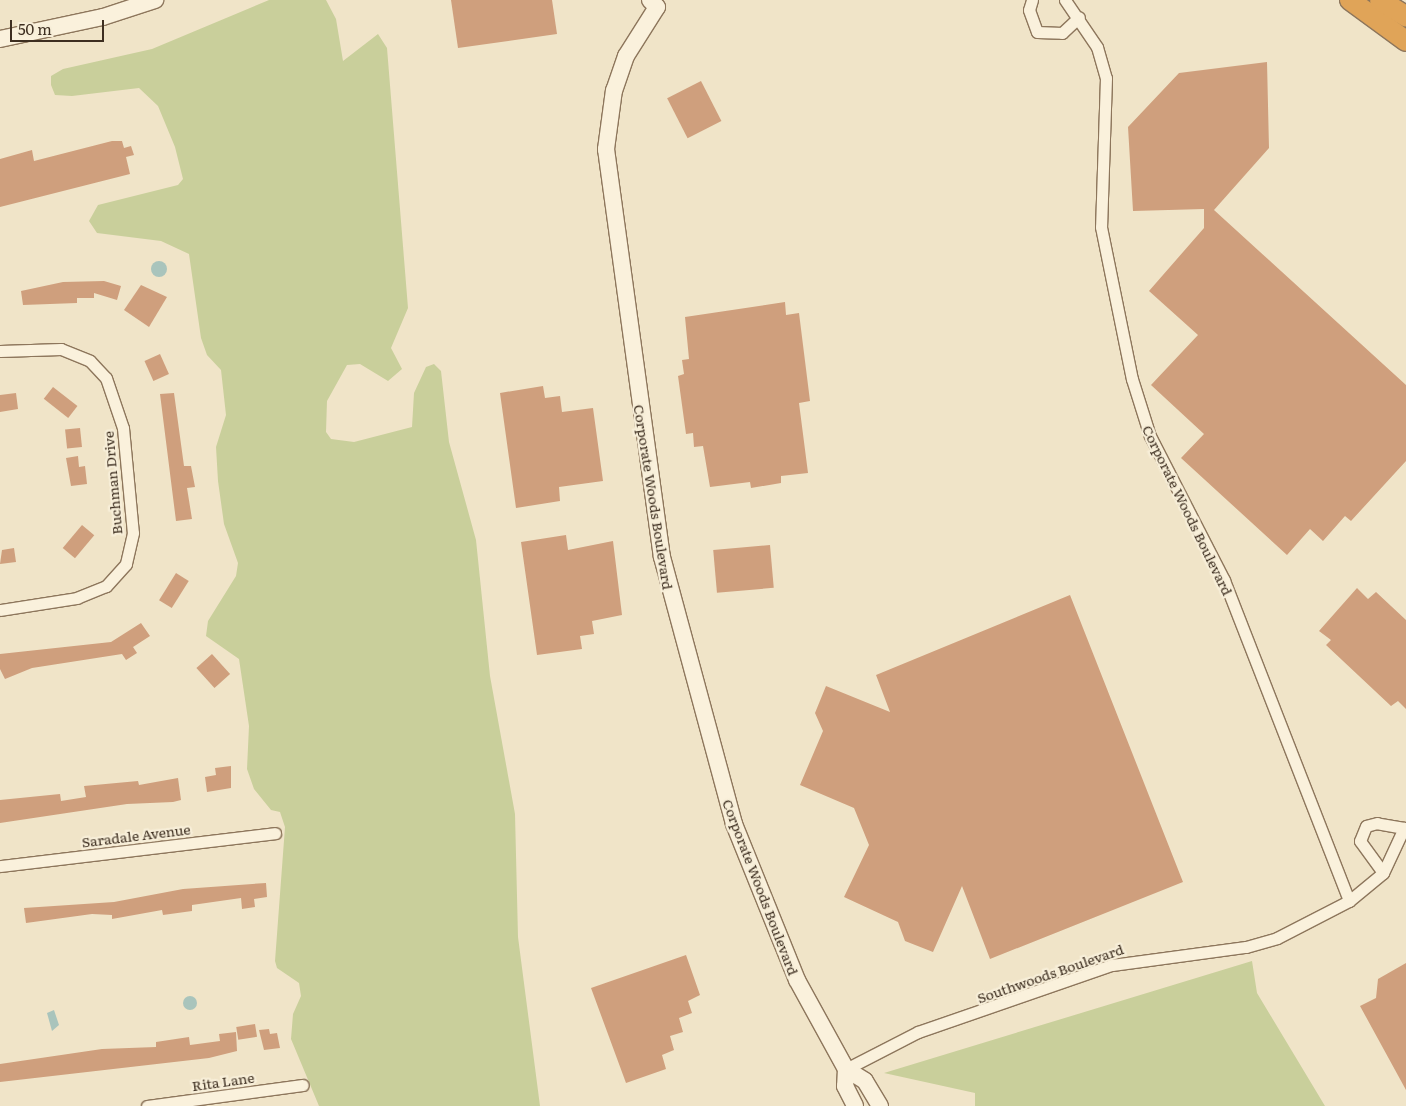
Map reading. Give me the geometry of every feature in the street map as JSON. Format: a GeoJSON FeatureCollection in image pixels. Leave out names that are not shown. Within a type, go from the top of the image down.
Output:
{"type":"FeatureCollection","features":[{"type":"Feature","properties":{"kind":"highway"},"geometry":{"type":"LineString","coordinates":[[1350,0],[1406,41]]}},
{"type":"Feature","properties":{"kind":"highway"},"geometry":{"type":"LineString","coordinates":[[1380,0],[1406,16]]}},
{"type":"Feature","properties":{"kind":"street"},"geometry":{"type":"LineString","coordinates":[[0,39],[104,17],[155,0]]}},
{"type":"Feature","properties":{"kind":"street"},"geometry":{"type":"LineString","coordinates":[[1032,0],[1029,10],[1037,32],[1062,33],[1079,18]]}},
{"type":"Feature","properties":{"kind":"street","name":"Corporate Woods Boulevard"},"geometry":{"type":"LineString","coordinates":[[1065,0],[1097,46],[1106,78],[1101,227],[1132,379],[1150,436],[1224,580],[1349,901]]}},
{"type":"Feature","properties":{"kind":"street","name":"Corporate Woods Boulevard"},"geometry":{"type":"LineString","coordinates":[[658,2],[626,56],[608,113],[606,148],[662,557],[734,824],[797,980],[846,1070],[865,1081],[880,1106]]}},
{"type":"Feature","properties":{"kind":"street","name":"Buchman Drive"},"geometry":{"type":"LineString","coordinates":[[0,351],[61,349],[90,361],[106,378],[123,428],[133,533],[126,564],[106,586],[77,598],[0,610]]}},
{"type":"Feature","properties":{"kind":"street","name":"Southwoods Boulevard"},"geometry":{"type":"LineString","coordinates":[[846,1070],[918,1032],[1112,965],[1246,947],[1277,938],[1349,901],[1383,874],[1404,828],[1366,826],[1360,840],[1383,874]]}},
{"type":"Feature","properties":{"kind":"street","name":"Saradale Avenue"},"geometry":{"type":"LineString","coordinates":[[0,866],[275,833]]}},
{"type":"Feature","properties":{"kind":"street","name":"Corporate Woods Boulevard"},"geometry":{"type":"LineString","coordinates":[[846,1070],[845,1086],[855,1106]]}},
{"type":"Feature","properties":{"kind":"street","name":"Rita Lane"},"geometry":{"type":"LineString","coordinates":[[147,1106],[303,1085]]}},
{"type":"Feature","properties":{"kind":"green space"},"geometry":{"type":"Polygon","coordinates":[[[269,0],[326,0],[336,19],[343,61],[378,34],[387,48],[408,308],[391,348],[402,369],[388,381],[360,364],[347,365],[327,401],[326,432],[331,439],[354,442],[412,427],[414,393],[426,367],[434,364],[441,371],[449,442],[476,540],[490,676],[515,814],[518,937],[540,1106],[319,1106],[291,1039],[293,1014],[301,996],[299,983],[277,968],[275,961],[285,827],[280,812],[271,810],[254,789],[247,769],[249,726],[239,659],[206,636],[208,621],[236,576],[238,563],[224,524],[218,481],[216,447],[226,415],[221,370],[207,355],[201,338],[189,254],[161,241],[97,233],[89,221],[98,205],[178,185],[183,179],[175,147],[158,106],[139,88],[72,96],[55,95],[51,85],[51,76],[63,69],[152,49],[269,0]]]}},
{"type":"Feature","properties":{"kind":"green space"},"geometry":{"type":"Polygon","coordinates":[[[1252,961],[1257,993],[1325,1106],[975,1106],[975,1093],[884,1073],[1252,961]]]}},
{"type":"Feature","properties":{"kind":"water"},"geometry":{"type":"Polygon","coordinates":[[[159,261],[167,269],[159,277],[151,269],[159,261]]]}},
{"type":"Feature","properties":{"kind":"water"},"geometry":{"type":"Polygon","coordinates":[[[187,996],[193,996],[197,1003],[193,1010],[187,1010],[183,1006],[183,1000],[187,996]]]}},
{"type":"Feature","properties":{"kind":"water"},"geometry":{"type":"Polygon","coordinates":[[[54,1010],[59,1025],[52,1031],[47,1013],[54,1010]]]}},
{"type":"Feature","properties":{"kind":"building"},"geometry":{"type":"Polygon","coordinates":[[[451,0],[552,0],[557,34],[458,48],[451,0]]]}},
{"type":"Feature","properties":{"kind":"building"},"geometry":{"type":"Polygon","coordinates":[[[1267,62],[1269,148],[1214,210],[1406,385],[1406,461],[1351,521],[1345,516],[1323,541],[1310,529],[1287,555],[1181,458],[1204,434],[1151,385],[1198,335],[1149,291],[1204,228],[1204,209],[1133,211],[1128,127],[1179,73],[1267,62]]]}},
{"type":"Feature","properties":{"kind":"building"},"geometry":{"type":"Polygon","coordinates":[[[701,81],[721,121],[688,138],[667,98],[701,81]]]}},
{"type":"Feature","properties":{"kind":"building"},"geometry":{"type":"Polygon","coordinates":[[[112,141],[122,141],[124,148],[131,146],[134,155],[126,157],[130,174],[0,207],[0,159],[32,150],[34,161],[112,141]]]}},
{"type":"Feature","properties":{"kind":"building"},"geometry":{"type":"Polygon","coordinates":[[[104,281],[121,286],[117,300],[94,293],[94,298],[77,298],[77,303],[23,305],[21,291],[63,282],[104,281]]]}},
{"type":"Feature","properties":{"kind":"building"},"geometry":{"type":"Polygon","coordinates":[[[141,285],[167,297],[149,327],[124,310],[141,285]]]}},
{"type":"Feature","properties":{"kind":"building"},"geometry":{"type":"Polygon","coordinates":[[[785,302],[786,315],[799,313],[810,401],[799,403],[808,473],[781,476],[781,483],[751,488],[750,482],[710,487],[703,446],[694,447],[693,433],[686,434],[678,376],[684,374],[682,360],[689,359],[685,317],[785,302]]]}},
{"type":"Feature","properties":{"kind":"building"},"geometry":{"type":"Polygon","coordinates":[[[160,354],[169,374],[153,381],[144,361],[160,354]]]}},
{"type":"Feature","properties":{"kind":"building"},"geometry":{"type":"Polygon","coordinates":[[[543,386],[545,398],[560,396],[562,412],[593,408],[603,481],[559,487],[560,501],[516,508],[500,393],[543,386]]]}},
{"type":"Feature","properties":{"kind":"building"},"geometry":{"type":"Polygon","coordinates":[[[53,387],[77,406],[68,418],[44,399],[53,387]]]}},
{"type":"Feature","properties":{"kind":"building"},"geometry":{"type":"Polygon","coordinates":[[[16,393],[18,409],[0,412],[0,395],[16,393]]]}},
{"type":"Feature","properties":{"kind":"building"},"geometry":{"type":"Polygon","coordinates":[[[174,393],[184,466],[191,466],[195,487],[187,488],[192,519],[176,521],[160,394],[174,393]]]}},
{"type":"Feature","properties":{"kind":"building"},"geometry":{"type":"Polygon","coordinates":[[[80,428],[82,447],[67,448],[65,430],[80,428]]]}},
{"type":"Feature","properties":{"kind":"building"},"geometry":{"type":"Polygon","coordinates":[[[78,456],[79,467],[85,466],[87,484],[71,486],[66,458],[78,456]]]}},
{"type":"Feature","properties":{"kind":"building"},"geometry":{"type":"Polygon","coordinates":[[[82,525],[94,535],[75,558],[63,548],[82,525]]]}},
{"type":"Feature","properties":{"kind":"building"},"geometry":{"type":"Polygon","coordinates":[[[566,535],[568,550],[613,541],[622,615],[592,621],[594,634],[580,636],[582,649],[537,655],[521,542],[566,535]]]}},
{"type":"Feature","properties":{"kind":"building"},"geometry":{"type":"Polygon","coordinates":[[[770,545],[774,588],[717,593],[713,550],[770,545]]]}},
{"type":"Feature","properties":{"kind":"building"},"geometry":{"type":"Polygon","coordinates":[[[14,548],[16,562],[0,564],[2,550],[14,548]]]}},
{"type":"Feature","properties":{"kind":"building"},"geometry":{"type":"Polygon","coordinates":[[[176,573],[189,581],[172,608],[159,600],[176,573]]]}},
{"type":"Feature","properties":{"kind":"building"},"geometry":{"type":"Polygon","coordinates":[[[1357,588],[1368,599],[1376,592],[1406,620],[1406,709],[1398,701],[1391,706],[1326,645],[1331,640],[1319,631],[1357,588]]]}},
{"type":"Feature","properties":{"kind":"building"},"geometry":{"type":"Polygon","coordinates":[[[1070,595],[1183,882],[990,959],[962,886],[933,952],[905,941],[898,922],[844,897],[869,845],[854,808],[800,785],[823,731],[815,713],[826,686],[890,712],[876,675],[1070,595]]]}},
{"type":"Feature","properties":{"kind":"building"},"geometry":{"type":"Polygon","coordinates":[[[141,623],[150,636],[133,647],[137,653],[126,660],[122,654],[32,668],[5,679],[0,669],[0,654],[111,642],[141,623]]]}},
{"type":"Feature","properties":{"kind":"building"},"geometry":{"type":"Polygon","coordinates":[[[212,654],[230,674],[214,688],[196,668],[212,654]]]}},
{"type":"Feature","properties":{"kind":"building"},"geometry":{"type":"Polygon","coordinates":[[[231,766],[231,788],[207,792],[205,777],[216,775],[215,768],[231,766]]]}},
{"type":"Feature","properties":{"kind":"building"},"geometry":{"type":"Polygon","coordinates":[[[178,778],[181,800],[127,804],[0,823],[0,800],[60,794],[61,801],[86,797],[84,786],[138,781],[139,785],[178,778]]]}},
{"type":"Feature","properties":{"kind":"building"},"geometry":{"type":"Polygon","coordinates":[[[266,883],[267,897],[254,899],[255,907],[242,909],[241,898],[192,905],[192,911],[163,915],[162,910],[112,919],[112,915],[92,914],[26,923],[24,908],[114,902],[183,889],[266,883]]]}},
{"type":"Feature","properties":{"kind":"building"},"geometry":{"type":"Polygon","coordinates":[[[686,955],[700,995],[688,1001],[692,1013],[679,1018],[683,1032],[670,1036],[674,1050],[662,1055],[666,1069],[626,1083],[591,988],[686,955]]]}},
{"type":"Feature","properties":{"kind":"building"},"geometry":{"type":"Polygon","coordinates":[[[1406,963],[1406,1090],[1360,1006],[1376,998],[1378,979],[1406,963]]]}},
{"type":"Feature","properties":{"kind":"building"},"geometry":{"type":"Polygon","coordinates":[[[255,1024],[257,1037],[238,1040],[236,1027],[255,1024]]]}},
{"type":"Feature","properties":{"kind":"building"},"geometry":{"type":"Polygon","coordinates":[[[269,1029],[270,1034],[277,1033],[280,1048],[264,1050],[259,1030],[269,1029]]]}},
{"type":"Feature","properties":{"kind":"building"},"geometry":{"type":"Polygon","coordinates":[[[236,1032],[237,1051],[209,1058],[0,1082],[0,1064],[102,1049],[156,1047],[156,1042],[189,1037],[190,1045],[220,1041],[219,1034],[236,1032]]]}}]}
